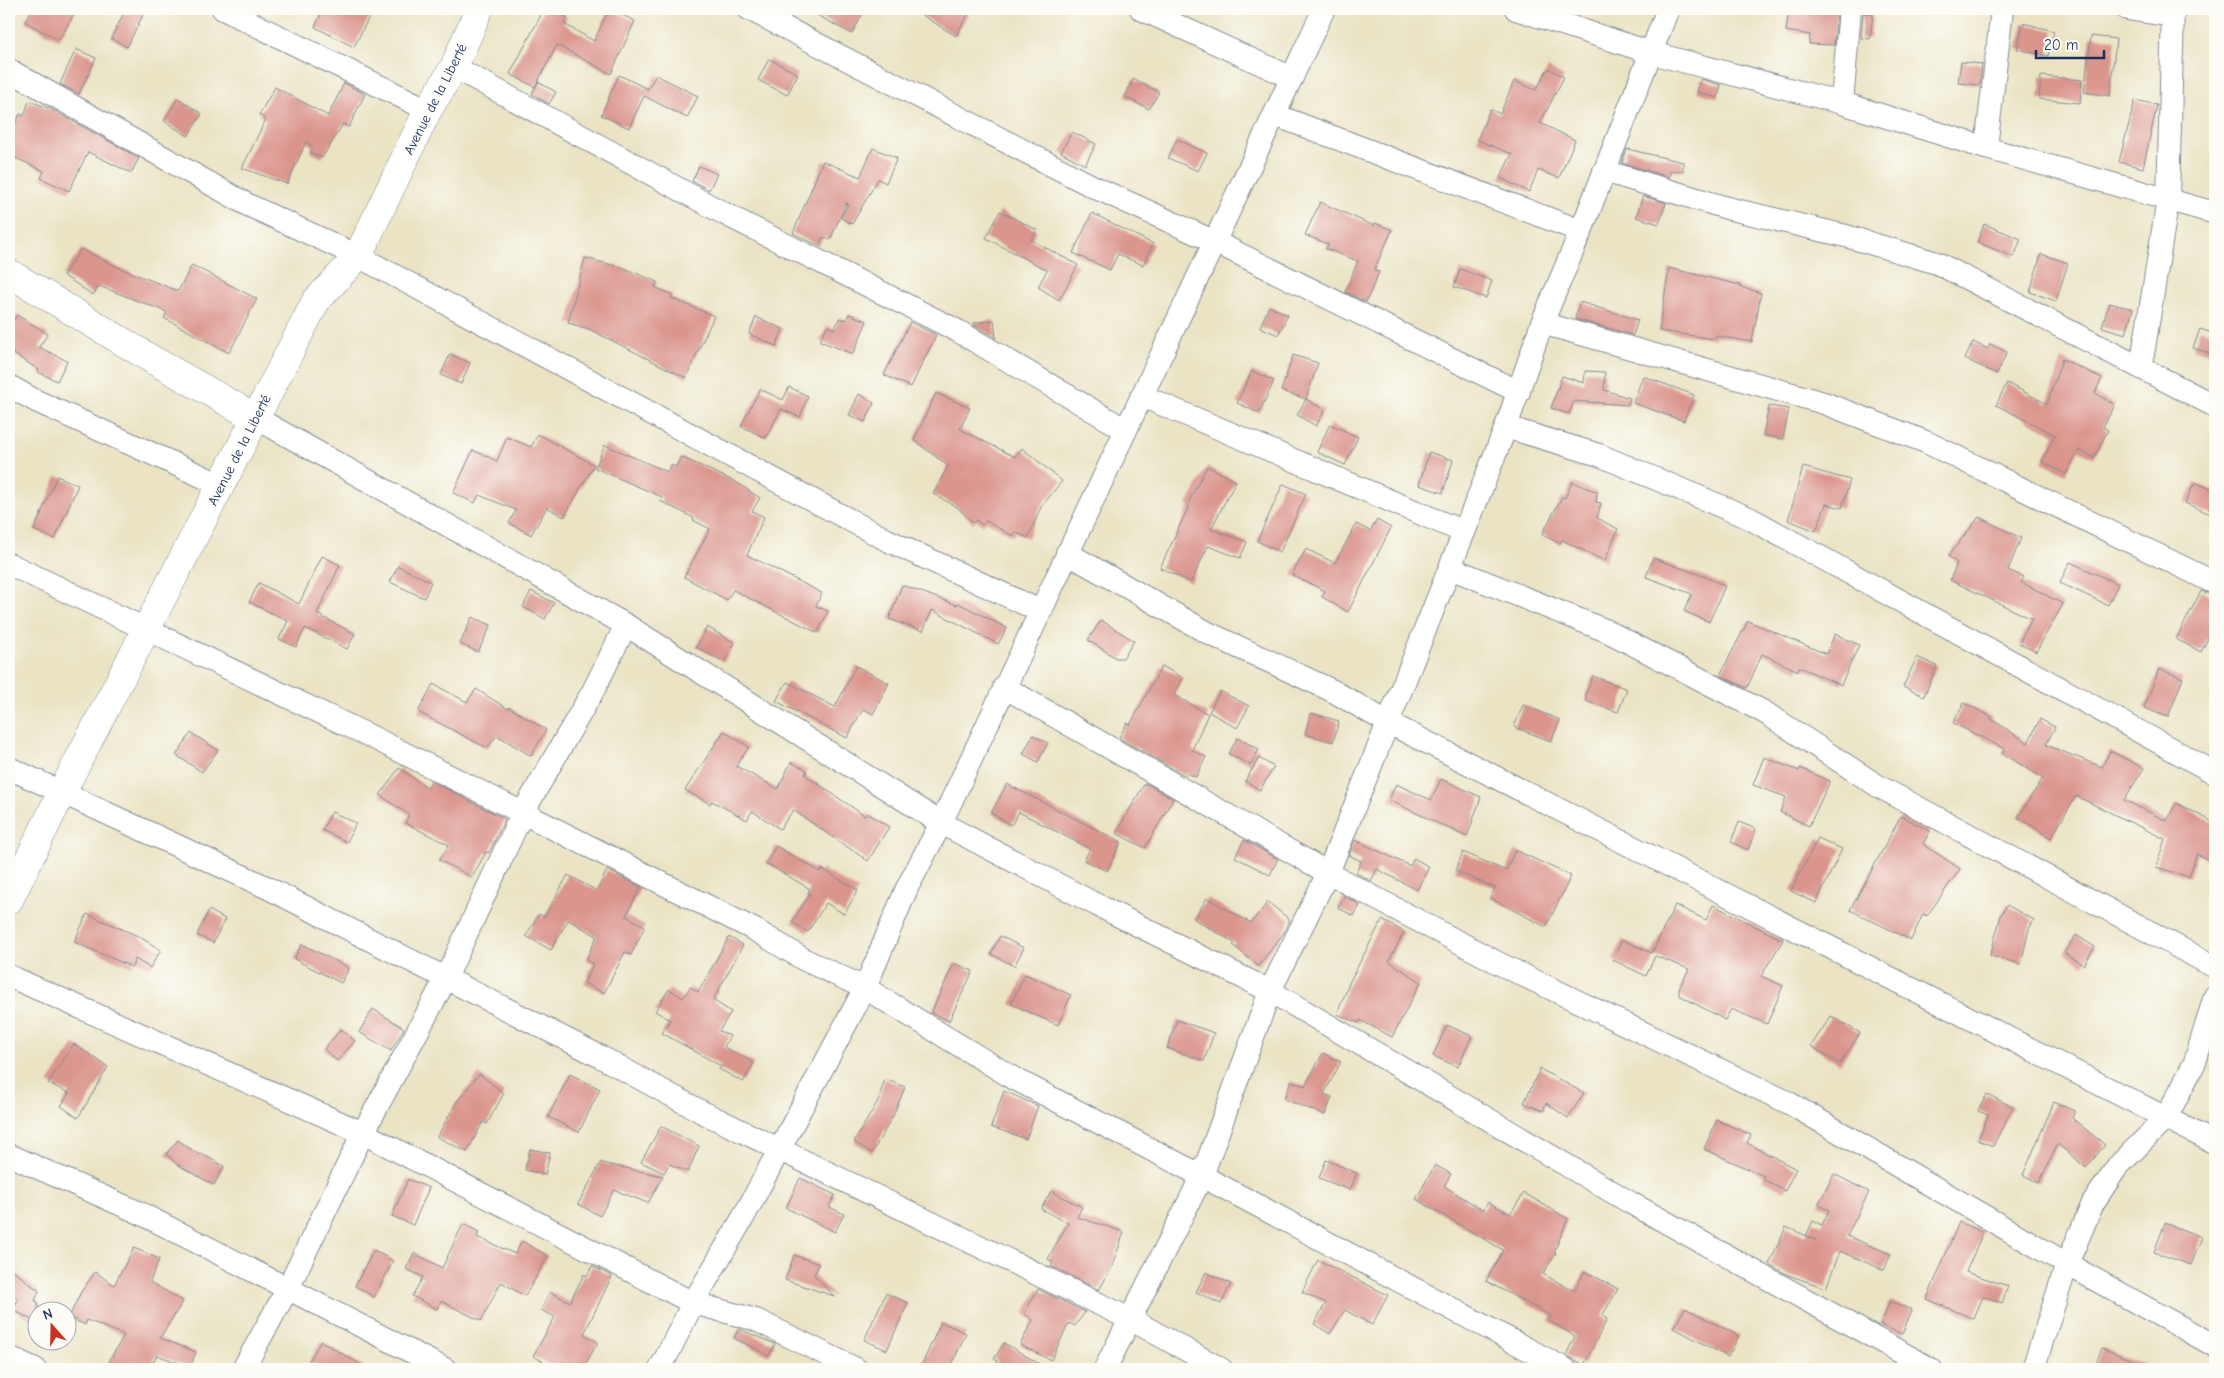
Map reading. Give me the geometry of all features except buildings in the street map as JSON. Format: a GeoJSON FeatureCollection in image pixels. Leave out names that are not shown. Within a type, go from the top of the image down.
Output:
{"type":"FeatureCollection","features":[{"type":"Feature","properties":{"kind":"street"},"geometry":{"type":"LineString","coordinates":[[223,9],[428,110]]}},
{"type":"Feature","properties":{"kind":"street","name":"Avenue de la Liberté"},"geometry":{"type":"LineString","coordinates":[[9,900],[61,794],[316,301],[358,256],[428,110],[454,67],[479,9]]}},
{"type":"Feature","properties":{"kind":"street"},"geometry":{"type":"LineString","coordinates":[[749,9],[1094,187],[1216,242],[1519,392]]}},
{"type":"Feature","properties":{"kind":"street"},"geometry":{"type":"LineString","coordinates":[[1141,9],[1292,78]]}},
{"type":"Feature","properties":{"kind":"street"},"geometry":{"type":"LineString","coordinates":[[660,1369],[693,1303],[744,1216],[865,988],[907,888],[941,823],[1324,9]]}},
{"type":"Feature","properties":{"kind":"street"},"geometry":{"type":"LineString","coordinates":[[1516,9],[1652,53],[1842,102],[1986,148],[2215,213]]}},
{"type":"Feature","properties":{"kind":"street"},"geometry":{"type":"LineString","coordinates":[[1105,1369],[1202,1176],[1270,991],[1328,873],[1506,427],[1542,323],[1581,231],[1668,9]]}},
{"type":"Feature","properties":{"kind":"street"},"geometry":{"type":"LineString","coordinates":[[1842,102],[1850,9]]}},
{"type":"Feature","properties":{"kind":"street"},"geometry":{"type":"LineString","coordinates":[[1986,148],[2002,9]]}},
{"type":"Feature","properties":{"kind":"street"},"geometry":{"type":"LineString","coordinates":[[2127,9],[2172,12],[2168,199],[2141,368]]}},
{"type":"Feature","properties":{"kind":"street"},"geometry":{"type":"LineString","coordinates":[[454,67],[725,214],[958,331],[1126,430]]}},
{"type":"Feature","properties":{"kind":"street"},"geometry":{"type":"LineString","coordinates":[[9,70],[248,205],[358,256],[887,540],[1040,611]]}},
{"type":"Feature","properties":{"kind":"street"},"geometry":{"type":"LineString","coordinates":[[1275,115],[1581,231]]}},
{"type":"Feature","properties":{"kind":"street"},"geometry":{"type":"LineString","coordinates":[[1604,171],[1727,208],[1846,236],[1937,264],[2215,406]]}},
{"type":"Feature","properties":{"kind":"street"},"geometry":{"type":"LineString","coordinates":[[9,273],[153,360],[626,625],[941,823],[1097,905],[1270,991],[1630,1203],[1931,1369]]}},
{"type":"Feature","properties":{"kind":"street"},"geometry":{"type":"LineString","coordinates":[[1542,323],[1824,403],[1926,442],[2215,583]]}},
{"type":"Feature","properties":{"kind":"street"},"geometry":{"type":"LineString","coordinates":[[9,386],[36,402],[221,485]]}},
{"type":"Feature","properties":{"kind":"street"},"geometry":{"type":"LineString","coordinates":[[1142,396],[1464,532]]}},
{"type":"Feature","properties":{"kind":"street"},"geometry":{"type":"LineString","coordinates":[[1506,427],[1599,455],[1749,518],[2215,772]]}},
{"type":"Feature","properties":{"kind":"street"},"geometry":{"type":"LineString","coordinates":[[1067,553],[1208,633],[1333,691],[1387,722],[2215,1143]]}},
{"type":"Feature","properties":{"kind":"street"},"geometry":{"type":"LineString","coordinates":[[9,564],[372,737],[755,930],[805,960],[865,988],[1013,1078],[1566,1369]]}},
{"type":"Feature","properties":{"kind":"street"},"geometry":{"type":"LineString","coordinates":[[1450,568],[1607,631],[1764,712],[1878,786],[2215,968]]}},
{"type":"Feature","properties":{"kind":"street"},"geometry":{"type":"LineString","coordinates":[[243,1369],[286,1290],[363,1133],[445,980],[522,814],[588,699],[626,625]]}},
{"type":"Feature","properties":{"kind":"street"},"geometry":{"type":"LineString","coordinates":[[1004,686],[1328,873],[1502,965],[1789,1103],[2067,1264],[2215,1346]]}},
{"type":"Feature","properties":{"kind":"street"},"geometry":{"type":"LineString","coordinates":[[9,768],[61,794],[264,886],[445,980],[599,1056],[700,1111],[780,1148],[1130,1319],[1221,1369]]}},
{"type":"Feature","properties":{"kind":"street"},"geometry":{"type":"LineString","coordinates":[[9,976],[363,1133],[693,1303],[756,1320],[856,1369]]}},
{"type":"Feature","properties":{"kind":"street"},"geometry":{"type":"LineString","coordinates":[[2033,1369],[2067,1264],[2093,1203],[2117,1167],[2166,1118],[2195,1062],[2215,996]]}},
{"type":"Feature","properties":{"kind":"street"},"geometry":{"type":"LineString","coordinates":[[9,1155],[140,1214],[286,1290],[445,1369]]}},
{"type":"Feature","properties":{"kind":"street"},"geometry":{"type":"LineString","coordinates":[[9,1358],[34,1369]]}}]}
